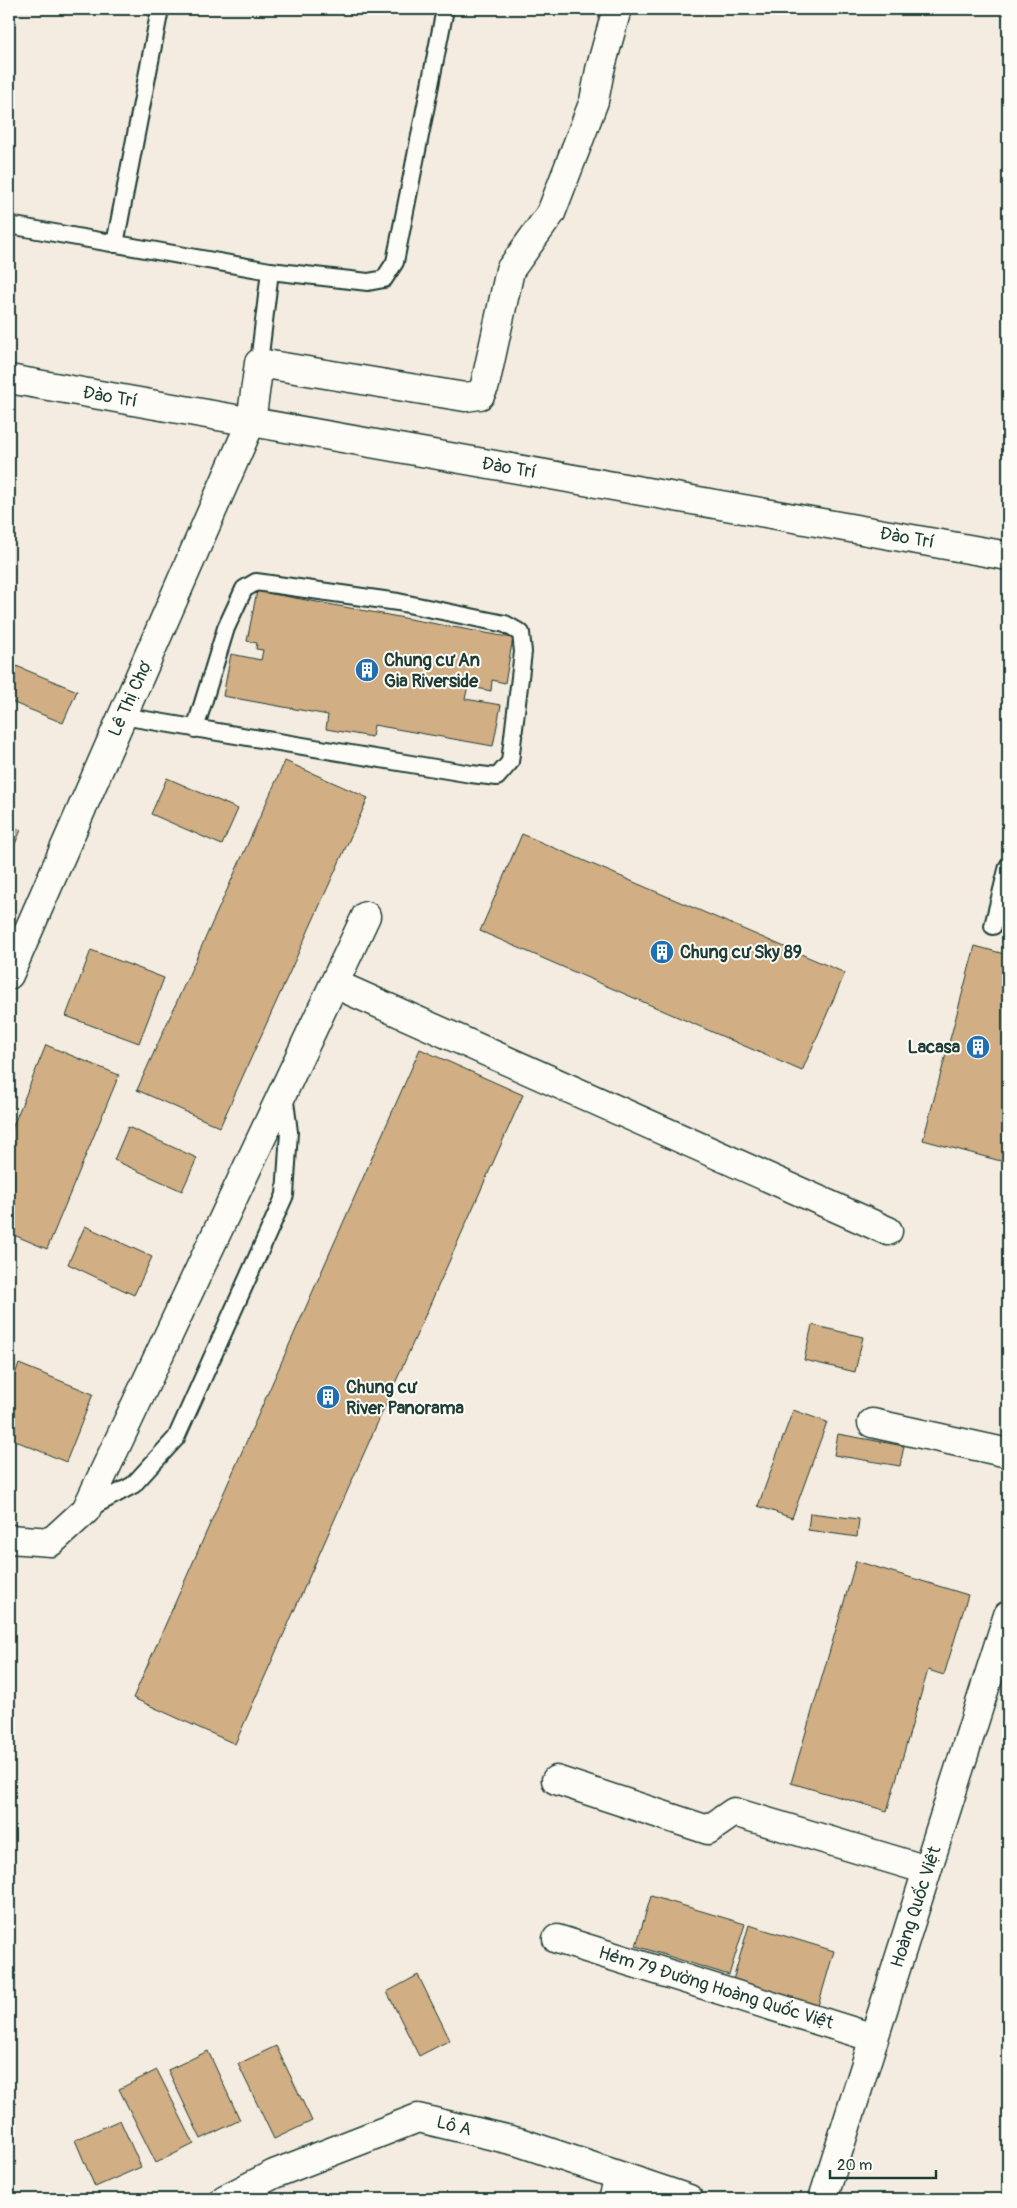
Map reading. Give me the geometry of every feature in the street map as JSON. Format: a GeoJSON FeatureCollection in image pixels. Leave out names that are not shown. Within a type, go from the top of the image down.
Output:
{"type":"FeatureCollection","features":[{"type":"Feature","properties":{"kind":"street"},"geometry":{"type":"LineString","coordinates":[[259,363],[465,397],[480,395],[485,385],[510,270],[551,213],[594,101],[600,70],[617,9]]}},
{"type":"Feature","properties":{"kind":"street","name":"Lê Thị Chợ"},"geometry":{"type":"LineString","coordinates":[[9,975],[251,422],[259,363]]}},
{"type":"Feature","properties":{"kind":"street","name":"Đào Trí"},"geometry":{"type":"LineString","coordinates":[[9,379],[1008,556]]}},
{"type":"Feature","properties":{"kind":"street"},"geometry":{"type":"LineString","coordinates":[[9,1539],[51,1542],[86,1510],[366,916]]}},
{"type":"Feature","properties":{"kind":"street"},"geometry":{"type":"LineString","coordinates":[[335,984],[888,1231]]}},
{"type":"Feature","properties":{"kind":"street"},"geometry":{"type":"LineString","coordinates":[[872,1423],[1008,1453]]}},
{"type":"Feature","properties":{"kind":"street","name":"Hoàng Quốc Việt"},"geometry":{"type":"LineString","coordinates":[[823,2199],[927,1870],[1004,1643],[1008,1615]]}},
{"type":"Feature","properties":{"kind":"street"},"geometry":{"type":"LineString","coordinates":[[556,1780],[708,1830],[734,1812],[927,1870]]}},
{"type":"Feature","properties":{"kind":"street","name":"Hẻm 79 Đường Hoàng Quốc Việt"},"geometry":{"type":"LineString","coordinates":[[557,1939],[874,2038]]}},
{"type":"Feature","properties":{"kind":"street","name":"Lô A"},"geometry":{"type":"LineString","coordinates":[[225,2199],[274,2174],[418,2118],[519,2142],[616,2188],[689,2199]]}},
{"type":"Feature","properties":{"kind":"lane"},"geometry":{"type":"LineString","coordinates":[[115,244],[160,9]]}},
{"type":"Feature","properties":{"kind":"lane"},"geometry":{"type":"LineString","coordinates":[[9,225],[270,271],[368,282],[384,278],[395,262],[445,9]]}},
{"type":"Feature","properties":{"kind":"lane"},"geometry":{"type":"LineString","coordinates":[[259,363],[270,271]]}},
{"type":"Feature","properties":{"kind":"lane"},"geometry":{"type":"LineString","coordinates":[[122,716],[195,729],[497,777],[510,762],[523,652],[520,632],[505,624],[398,602],[256,582],[244,588],[226,628],[195,729]]}},
{"type":"Feature","properties":{"kind":"lane"},"geometry":{"type":"LineString","coordinates":[[993,926],[1008,866]]}},
{"type":"Feature","properties":{"kind":"lane"},"geometry":{"type":"LineString","coordinates":[[86,1510],[133,1485],[176,1438],[285,1195],[289,1132],[283,1092]]}},
{"type":"Feature","properties":{"kind":"building","name":"Chung cư An Gia Riverside"},"geometry":{"type":"Polygon","coordinates":[[[257,591],[513,638],[505,683],[492,680],[491,691],[468,686],[465,699],[501,705],[493,746],[374,725],[372,737],[326,729],[328,715],[223,696],[231,654],[261,660],[263,650],[256,649],[257,643],[247,641],[257,591]]]}},
{"type":"Feature","properties":{"kind":"building"},"geometry":{"type":"Polygon","coordinates":[[[9,663],[77,691],[63,723],[9,701],[9,663]]]}},
{"type":"Feature","properties":{"kind":"building"},"geometry":{"type":"Polygon","coordinates":[[[285,761],[368,798],[220,1127],[137,1090],[285,761]]]}},
{"type":"Feature","properties":{"kind":"building"},"geometry":{"type":"Polygon","coordinates":[[[167,778],[238,809],[222,845],[151,814],[167,778]]]}},
{"type":"Feature","properties":{"kind":"building"},"geometry":{"type":"Polygon","coordinates":[[[9,825],[21,830],[9,858],[9,825]]]}},
{"type":"Feature","properties":{"kind":"building","name":"Chung cư Sky 89"},"geometry":{"type":"Polygon","coordinates":[[[522,834],[845,973],[802,1071],[480,931],[522,834]]]}},
{"type":"Feature","properties":{"kind":"building","name":"Lacasa"},"geometry":{"type":"Polygon","coordinates":[[[975,946],[1008,955],[1008,1163],[923,1140],[975,946]]]}},
{"type":"Feature","properties":{"kind":"building"},"geometry":{"type":"Polygon","coordinates":[[[91,950],[164,978],[139,1043],[66,1016],[91,950]]]}},
{"type":"Feature","properties":{"kind":"building"},"geometry":{"type":"Polygon","coordinates":[[[46,1045],[119,1075],[47,1249],[9,1233],[9,1136],[46,1045]]]}},
{"type":"Feature","properties":{"kind":"building","name":"Chung cư River Panorama"},"geometry":{"type":"Polygon","coordinates":[[[420,1049],[523,1095],[235,1744],[133,1698],[420,1049]]]}},
{"type":"Feature","properties":{"kind":"building"},"geometry":{"type":"Polygon","coordinates":[[[128,1127],[197,1158],[182,1191],[114,1160],[128,1127]]]}},
{"type":"Feature","properties":{"kind":"building"},"geometry":{"type":"Polygon","coordinates":[[[85,1226],[152,1257],[134,1295],[68,1264],[85,1226]]]}},
{"type":"Feature","properties":{"kind":"building"},"geometry":{"type":"Polygon","coordinates":[[[812,1325],[863,1337],[855,1372],[804,1360],[812,1325]]]}},
{"type":"Feature","properties":{"kind":"building"},"geometry":{"type":"Polygon","coordinates":[[[19,1364],[93,1394],[66,1462],[9,1438],[9,1389],[19,1364]]]}},
{"type":"Feature","properties":{"kind":"building"},"geometry":{"type":"Polygon","coordinates":[[[793,1410],[827,1422],[792,1518],[758,1506],[793,1410]]]}},
{"type":"Feature","properties":{"kind":"building"},"geometry":{"type":"Polygon","coordinates":[[[838,1434],[904,1446],[900,1466],[834,1455],[838,1434]]]}},
{"type":"Feature","properties":{"kind":"building"},"geometry":{"type":"Polygon","coordinates":[[[810,1513],[859,1519],[857,1537],[808,1530],[810,1513]]]}},
{"type":"Feature","properties":{"kind":"building"},"geometry":{"type":"Polygon","coordinates":[[[856,1561],[968,1595],[944,1675],[928,1670],[887,1811],[791,1783],[856,1561]]]}},
{"type":"Feature","properties":{"kind":"building"},"geometry":{"type":"Polygon","coordinates":[[[651,1896],[745,1924],[729,1975],[636,1946],[651,1896]]]}},
{"type":"Feature","properties":{"kind":"building"},"geometry":{"type":"Polygon","coordinates":[[[749,1925],[834,1951],[818,2006],[733,1980],[749,1925]]]}},
{"type":"Feature","properties":{"kind":"building"},"geometry":{"type":"Polygon","coordinates":[[[418,1975],[450,2040],[419,2056],[387,1992],[418,1975]]]}},
{"type":"Feature","properties":{"kind":"building"},"geometry":{"type":"Polygon","coordinates":[[[276,2046],[312,2121],[274,2139],[238,2064],[276,2046]]]}},
{"type":"Feature","properties":{"kind":"building"},"geometry":{"type":"Polygon","coordinates":[[[208,2051],[240,2120],[201,2139],[168,2070],[208,2051]]]}},
{"type":"Feature","properties":{"kind":"building"},"geometry":{"type":"Polygon","coordinates":[[[157,2070],[194,2144],[156,2163],[119,2089],[157,2070]]]}},
{"type":"Feature","properties":{"kind":"building"},"geometry":{"type":"Polygon","coordinates":[[[120,2120],[141,2167],[95,2187],[75,2140],[120,2120]]]}},
{"type":"Feature","properties":{"kind":"place","name":"Chung cư An Gia Riverside"},"geometry":{"type":"Point","coordinates":[367,670]}},
{"type":"Feature","properties":{"kind":"place","name":"Chung cư Sky 89"},"geometry":{"type":"Point","coordinates":[662,952]}},
{"type":"Feature","properties":{"kind":"place","name":"Lacasa"},"geometry":{"type":"Point","coordinates":[978,1047]}},
{"type":"Feature","properties":{"kind":"place","name":"Chung cư River Panorama"},"geometry":{"type":"Point","coordinates":[328,1397]}}]}
